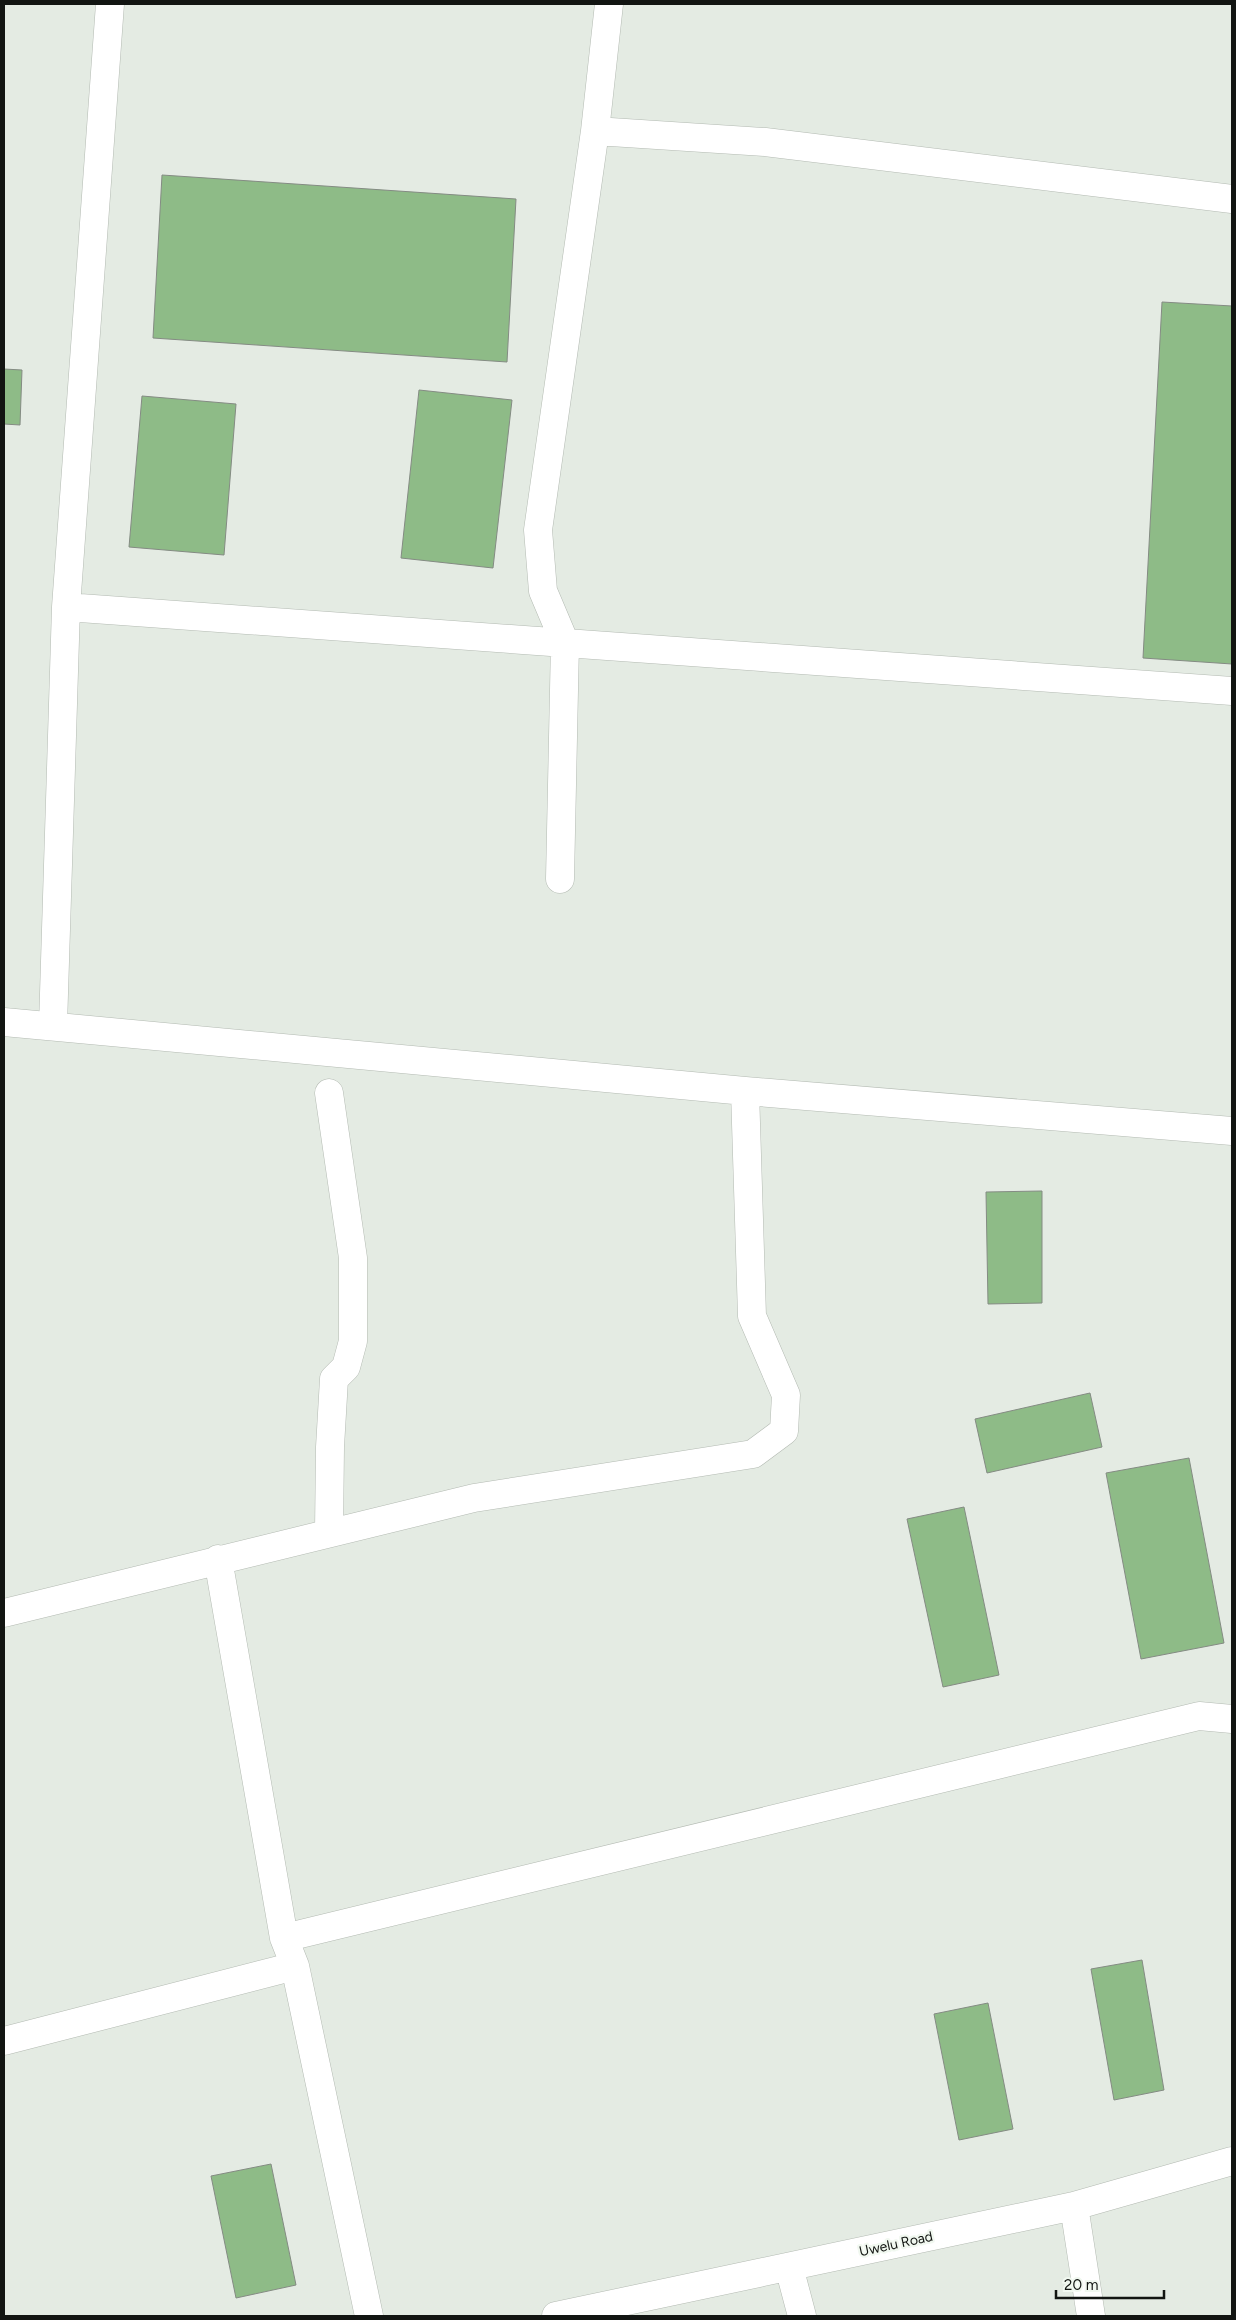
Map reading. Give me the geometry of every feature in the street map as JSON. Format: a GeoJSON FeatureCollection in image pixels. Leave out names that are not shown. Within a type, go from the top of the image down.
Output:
{"type":"FeatureCollection","features":[{"type":"Feature","properties":{"kind":"street"},"geometry":{"type":"LineString","coordinates":[[53,1026],[66,608],[110,4]]}},
{"type":"Feature","properties":{"kind":"street"},"geometry":{"type":"LineString","coordinates":[[560,879],[565,643],[543,591],[538,530],[595,131],[609,4]]}},
{"type":"Feature","properties":{"kind":"street"},"geometry":{"type":"LineString","coordinates":[[595,131],[764,142],[1232,199]]}},
{"type":"Feature","properties":{"kind":"street"},"geometry":{"type":"LineString","coordinates":[[66,608],[1232,691]]}},
{"type":"Feature","properties":{"kind":"street"},"geometry":{"type":"LineString","coordinates":[[4,1022],[745,1091],[1232,1131]]}},
{"type":"Feature","properties":{"kind":"street"},"geometry":{"type":"LineString","coordinates":[[4,1613],[218,1559],[474,1498],[753,1454],[784,1431],[786,1395],[752,1316],[745,1091]]}},
{"type":"Feature","properties":{"kind":"street"},"geometry":{"type":"LineString","coordinates":[[329,1092],[353,1258],[353,1332],[346,1368],[334,1379],[330,1447],[329,1532]]}},
{"type":"Feature","properties":{"kind":"street"},"geometry":{"type":"LineString","coordinates":[[218,1559],[284,1938],[295,1966],[368,2316]]}},
{"type":"Feature","properties":{"kind":"street"},"geometry":{"type":"LineString","coordinates":[[284,1938],[1200,1716],[1232,1719]]}},
{"type":"Feature","properties":{"kind":"street"},"geometry":{"type":"LineString","coordinates":[[4,2041],[295,1966]]}},
{"type":"Feature","properties":{"kind":"street","name":"Uwelu Road"},"geometry":{"type":"LineString","coordinates":[[556,2316],[1074,2206],[1232,2161]]}},
{"type":"Feature","properties":{"kind":"street"},"geometry":{"type":"LineString","coordinates":[[1074,2206],[1091,2316]]}},
{"type":"Feature","properties":{"kind":"street"},"geometry":{"type":"LineString","coordinates":[[789,2267],[802,2316]]}},
{"type":"Feature","properties":{"kind":"building"},"geometry":{"type":"Polygon","coordinates":[[[162,175],[516,199],[507,362],[153,338],[162,175]]]}},
{"type":"Feature","properties":{"kind":"building"},"geometry":{"type":"Polygon","coordinates":[[[1162,302],[1232,306],[1232,664],[1143,658],[1162,302]]]}},
{"type":"Feature","properties":{"kind":"building"},"geometry":{"type":"Polygon","coordinates":[[[4,369],[22,370],[20,425],[4,424],[4,369]]]}},
{"type":"Feature","properties":{"kind":"building"},"geometry":{"type":"Polygon","coordinates":[[[419,390],[512,400],[493,568],[401,558],[419,390]]]}},
{"type":"Feature","properties":{"kind":"building"},"geometry":{"type":"Polygon","coordinates":[[[142,396],[236,404],[224,555],[129,547],[142,396]]]}},
{"type":"Feature","properties":{"kind":"building"},"geometry":{"type":"Polygon","coordinates":[[[1042,1191],[1042,1303],[988,1304],[986,1192],[1042,1191]]]}},
{"type":"Feature","properties":{"kind":"building"},"geometry":{"type":"Polygon","coordinates":[[[1090,1393],[1102,1447],[987,1473],[975,1419],[1090,1393]]]}},
{"type":"Feature","properties":{"kind":"building"},"geometry":{"type":"Polygon","coordinates":[[[1189,1458],[1224,1643],[1141,1659],[1106,1473],[1189,1458]]]}},
{"type":"Feature","properties":{"kind":"building"},"geometry":{"type":"Polygon","coordinates":[[[964,1507],[999,1675],[943,1687],[907,1519],[964,1507]]]}},
{"type":"Feature","properties":{"kind":"building"},"geometry":{"type":"Polygon","coordinates":[[[1142,1960],[1164,2090],[1114,2100],[1091,1969],[1142,1960]]]}},
{"type":"Feature","properties":{"kind":"building"},"geometry":{"type":"Polygon","coordinates":[[[988,2003],[1013,2129],[959,2140],[934,2014],[988,2003]]]}},
{"type":"Feature","properties":{"kind":"building"},"geometry":{"type":"Polygon","coordinates":[[[271,2164],[296,2285],[236,2298],[211,2176],[271,2164]]]}}]}
